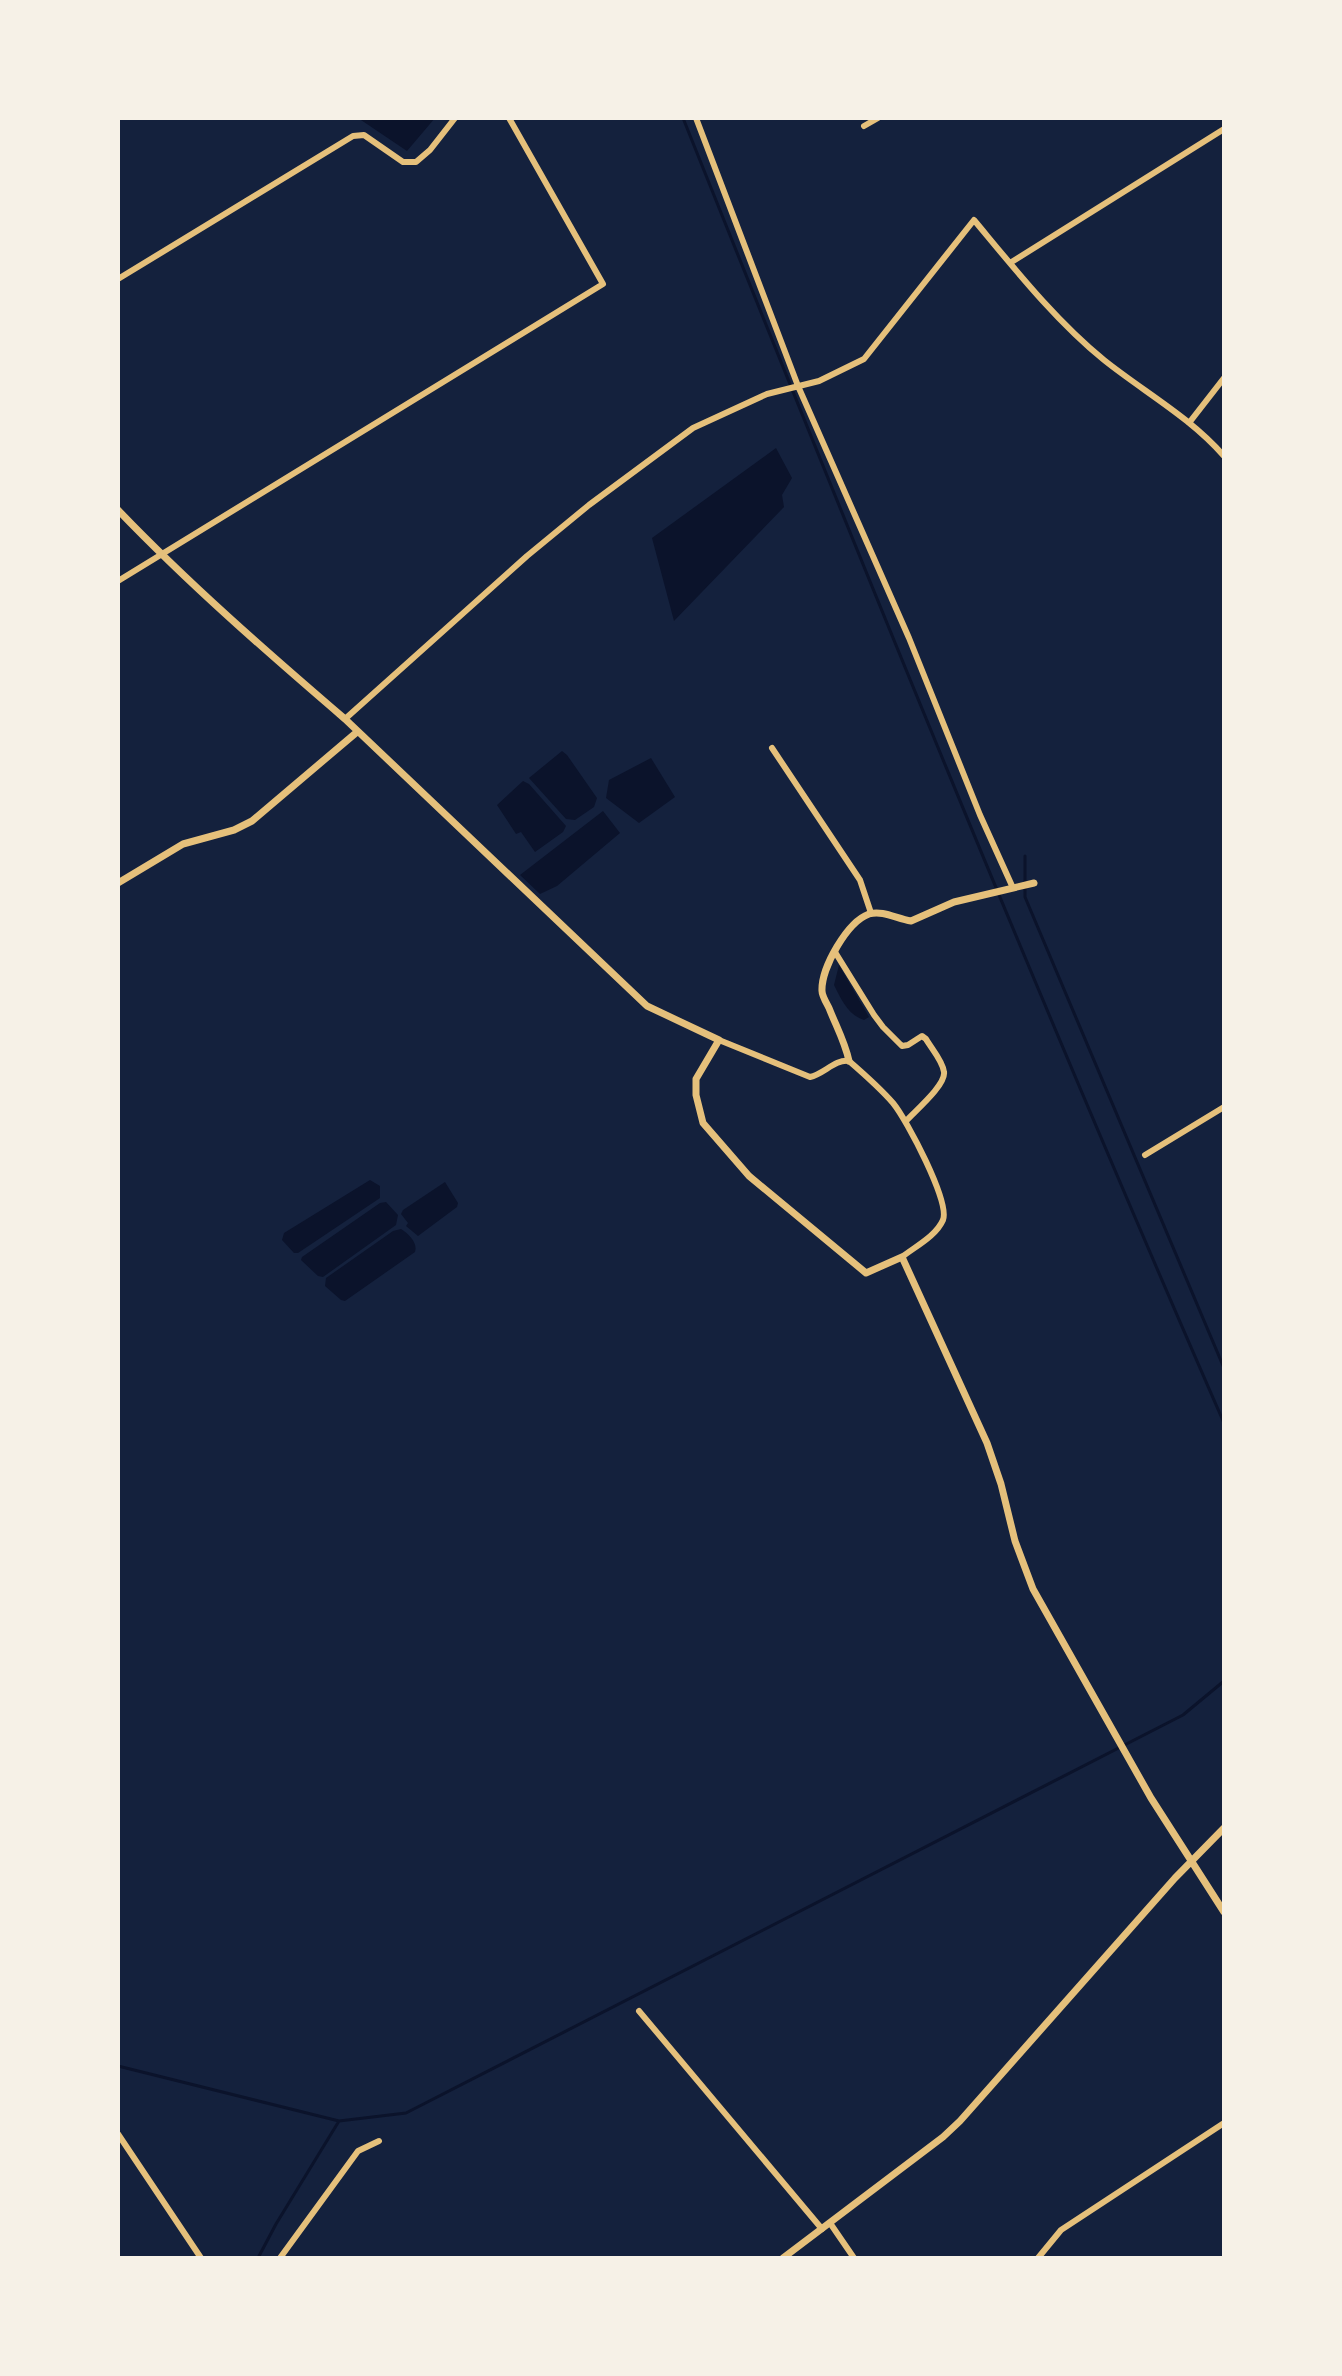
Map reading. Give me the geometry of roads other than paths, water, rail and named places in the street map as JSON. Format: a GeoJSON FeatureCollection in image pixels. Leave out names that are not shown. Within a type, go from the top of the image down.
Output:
{"type":"FeatureCollection","features":[{"type":"Feature","properties":{"kind":"street"},"geometry":{"type":"LineString","coordinates":[[118,279],[353,136],[364,135],[403,162],[416,162],[430,150],[455,118]]}},
{"type":"Feature","properties":{"kind":"street"},"geometry":{"type":"LineString","coordinates":[[118,581],[603,284],[509,118]]}},
{"type":"Feature","properties":{"kind":"street"},"geometry":{"type":"LineString","coordinates":[[696,118],[796,387],[909,638],[980,815],[1013,888]]}},
{"type":"Feature","properties":{"kind":"street"},"geometry":{"type":"LineString","coordinates":[[864,126],[878,118]]}},
{"type":"Feature","properties":{"kind":"street"},"geometry":{"type":"LineString","coordinates":[[1010,263],[1224,129]]}},
{"type":"Feature","properties":{"kind":"street"},"geometry":{"type":"LineString","coordinates":[[345,719],[527,556],[589,505],[693,428],[772,393],[819,381],[864,359],[974,220],[1054,313],[1103,359],[1209,439],[1224,456]]}},
{"type":"Feature","properties":{"kind":"street"},"geometry":{"type":"LineString","coordinates":[[1189,423],[1224,378]]}},
{"type":"Feature","properties":{"kind":"street"},"geometry":{"type":"LineString","coordinates":[[118,510],[162,554],[345,719],[647,1006],[719,1040],[810,1077],[842,1060],[849,1061]]}},
{"type":"Feature","properties":{"kind":"street"},"geometry":{"type":"LineString","coordinates":[[118,883],[183,844],[234,830],[252,821],[357,732]]}},
{"type":"Feature","properties":{"kind":"street"},"geometry":{"type":"LineString","coordinates":[[772,748],[860,880],[871,913]]}},
{"type":"Feature","properties":{"kind":"street"},"geometry":{"type":"LineString","coordinates":[[719,1040],[696,1079],[696,1095],[703,1123],[749,1176],[866,1273],[902,1257],[937,1230],[945,1217],[943,1201],[906,1121],[892,1102],[849,1061],[822,992],[827,968],[853,924],[871,913],[911,921],[954,902],[1034,883]]}},
{"type":"Feature","properties":{"kind":"street"},"geometry":{"type":"LineString","coordinates":[[835,952],[883,1027],[902,1046],[922,1036],[944,1069],[945,1076],[939,1086],[906,1121]]}},
{"type":"Feature","properties":{"kind":"street"},"geometry":{"type":"LineString","coordinates":[[1145,1155],[1224,1107]]}},
{"type":"Feature","properties":{"kind":"street"},"geometry":{"type":"LineString","coordinates":[[902,1257],[987,1443],[1015,1541],[1033,1589],[1151,1798],[1224,1912]]}},
{"type":"Feature","properties":{"kind":"street"},"geometry":{"type":"LineString","coordinates":[[783,2258],[960,2121],[1175,1878],[1224,1828]]}},
{"type":"Feature","properties":{"kind":"street"},"geometry":{"type":"LineString","coordinates":[[639,2011],[822,2229]]}},
{"type":"Feature","properties":{"kind":"street"},"geometry":{"type":"LineString","coordinates":[[1038,2258],[1061,2230],[1224,2123]]}},
{"type":"Feature","properties":{"kind":"street"},"geometry":{"type":"LineString","coordinates":[[118,2134],[201,2258]]}},
{"type":"Feature","properties":{"kind":"street"},"geometry":{"type":"LineString","coordinates":[[280,2258],[358,2151],[379,2141]]}},
{"type":"Feature","properties":{"kind":"street"},"geometry":{"type":"LineString","coordinates":[[830,2223],[854,2258]]}},
{"type":"Feature","properties":{"kind":"water"},"geometry":{"type":"Polygon","coordinates":[[[358,118],[435,118],[407,151],[358,118]]]}},
{"type":"Feature","properties":{"kind":"water"},"geometry":{"type":"Polygon","coordinates":[[[776,448],[792,478],[782,495],[784,507],[674,621],[652,538],[776,448]]]}},
{"type":"Feature","properties":{"kind":"water"},"geometry":{"type":"Polygon","coordinates":[[[562,751],[597,798],[594,807],[575,820],[566,819],[529,778],[562,751]]]}},
{"type":"Feature","properties":{"kind":"water"},"geometry":{"type":"Polygon","coordinates":[[[651,758],[675,797],[639,823],[606,798],[609,780],[651,758]]]}},
{"type":"Feature","properties":{"kind":"water"},"geometry":{"type":"Polygon","coordinates":[[[523,781],[566,826],[563,832],[535,852],[521,832],[516,834],[497,805],[523,781]]]}},
{"type":"Feature","properties":{"kind":"water"},"geometry":{"type":"Polygon","coordinates":[[[603,811],[620,833],[557,886],[540,894],[520,875],[603,811]]]}},
{"type":"Feature","properties":{"kind":"water"},"geometry":{"type":"Polygon","coordinates":[[[839,965],[869,1017],[864,1020],[849,1010],[834,985],[839,965]]]}},
{"type":"Feature","properties":{"kind":"water"},"geometry":{"type":"Polygon","coordinates":[[[370,1180],[380,1186],[380,1198],[298,1253],[294,1253],[282,1240],[284,1233],[370,1180]]]}},
{"type":"Feature","properties":{"kind":"water"},"geometry":{"type":"Polygon","coordinates":[[[445,1182],[458,1203],[457,1207],[418,1236],[406,1226],[408,1223],[401,1214],[403,1210],[445,1182]]]}},
{"type":"Feature","properties":{"kind":"water"},"geometry":{"type":"Polygon","coordinates":[[[386,1202],[398,1215],[396,1225],[323,1277],[301,1260],[380,1203],[386,1202]]]}},
{"type":"Feature","properties":{"kind":"water"},"geometry":{"type":"Polygon","coordinates":[[[401,1229],[412,1239],[415,1252],[345,1301],[325,1286],[326,1278],[393,1231],[401,1229]]]}},
{"type":"Feature","properties":{"kind":"waterway"},"geometry":{"type":"LineString","coordinates":[[683,118],[948,772],[1224,1423]]}},
{"type":"Feature","properties":{"kind":"waterway"},"geometry":{"type":"LineString","coordinates":[[1025,856],[1025,897],[1224,1368]]}},
{"type":"Feature","properties":{"kind":"waterway"},"geometry":{"type":"LineString","coordinates":[[118,2066],[339,2121],[406,2113],[1183,1715],[1224,1681]]}},
{"type":"Feature","properties":{"kind":"waterway"},"geometry":{"type":"LineString","coordinates":[[258,2258],[339,2121]]}}]}
